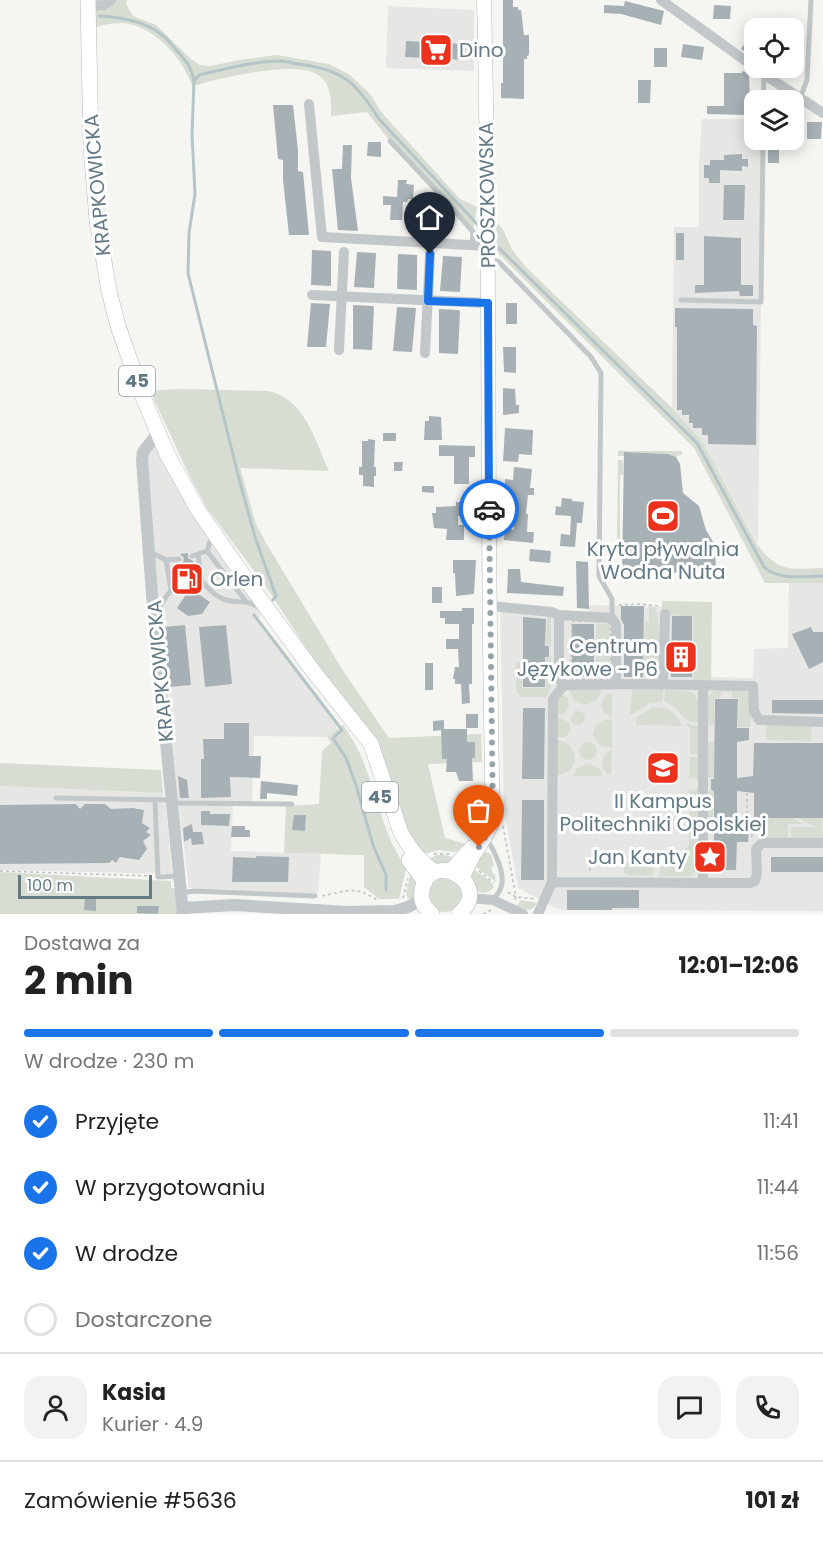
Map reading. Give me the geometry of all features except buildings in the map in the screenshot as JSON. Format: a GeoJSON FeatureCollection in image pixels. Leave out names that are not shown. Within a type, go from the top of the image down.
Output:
{"type":"FeatureCollection","features":[{"type":"Feature","properties":{"kind":"main road","name":"PRÓSZKOWSKA"},"geometry":{"type":"LineString","coordinates":[[463,879],[465,869],[493,820],[488,252],[483,0]]}},
{"type":"Feature","properties":{"kind":"main road","name":"KRAPKOWICKA"},"geometry":{"type":"LineString","coordinates":[[88,3],[91,147],[97,220],[115,314],[130,363],[158,433],[182,481],[213,531],[341,708],[364,750],[394,838],[436,875]]}},
{"type":"Feature","properties":{"kind":"main road"},"geometry":{"type":"LineString","coordinates":[[424,910],[421,892],[436,875],[485,836]]}},
{"type":"Feature","properties":{"kind":"main road","name":"45"},"geometry":{"type":"LineString","coordinates":[[436,875],[455,873],[463,879]]}},
{"type":"Feature","properties":{"kind":"main road"},"geometry":{"type":"LineString","coordinates":[[463,879],[468,888],[463,909]]}},
{"type":"Feature","properties":{"kind":"street"},"geometry":{"type":"LineString","coordinates":[[88,3],[104,5],[111,0]]}},
{"type":"Feature","properties":{"kind":"street"},"geometry":{"type":"LineString","coordinates":[[661,0],[744,60]]}},
{"type":"Feature","properties":{"kind":"street"},"geometry":{"type":"LineString","coordinates":[[770,78],[788,90]]}},
{"type":"Feature","properties":{"kind":"street"},"geometry":{"type":"LineString","coordinates":[[804,101],[823,113]]}},
{"type":"Feature","properties":{"kind":"street"},"geometry":{"type":"LineString","coordinates":[[309,104],[322,237],[472,245],[488,252]]}},
{"type":"Feature","properties":{"kind":"street"},"geometry":{"type":"LineString","coordinates":[[339,350],[344,252]]}},
{"type":"Feature","properties":{"kind":"street"},"geometry":{"type":"LineString","coordinates":[[425,353],[430,254]]}},
{"type":"Feature","properties":{"kind":"street"},"geometry":{"type":"LineString","coordinates":[[312,295],[488,303]]}},
{"type":"Feature","properties":{"kind":"street","name":"KRAPKOWICKA"},"geometry":{"type":"LineString","coordinates":[[158,433],[143,452],[142,460],[154,614],[183,911]]}},
{"type":"Feature","properties":{"kind":"street"},"geometry":{"type":"LineString","coordinates":[[491,606],[552,612],[559,615],[608,617],[616,625],[616,684]]}},
{"type":"Feature","properties":{"kind":"street"},"geometry":{"type":"LineString","coordinates":[[663,684],[664,614]]}},
{"type":"Feature","properties":{"kind":"street"},"geometry":{"type":"LineString","coordinates":[[559,615],[560,679],[564,685]]}},
{"type":"Feature","properties":{"kind":"street"},"geometry":{"type":"LineString","coordinates":[[564,685],[663,684],[753,687],[754,711],[759,720],[823,722]]}},
{"type":"Feature","properties":{"kind":"street"},"geometry":{"type":"LineString","coordinates":[[538,914],[552,882],[553,699],[564,685]]}},
{"type":"Feature","properties":{"kind":"street"},"geometry":{"type":"LineString","coordinates":[[703,883],[704,686]]}},
{"type":"Feature","properties":{"kind":"street"},"geometry":{"type":"LineString","coordinates":[[552,882],[750,884],[755,881],[757,873],[756,849],[762,843],[823,843]]}},
{"type":"Feature","properties":{"kind":"street"},"geometry":{"type":"LineString","coordinates":[[463,909],[493,900],[523,914]]}},
{"type":"Feature","properties":{"kind":"street"},"geometry":{"type":"LineString","coordinates":[[183,911],[234,905],[352,913],[395,911],[408,908],[424,910]]}},
{"type":"Feature","properties":{"kind":"lane"},"geometry":{"type":"LineString","coordinates":[[803,90],[807,80],[811,0]]}},
{"type":"Feature","properties":{"kind":"lane"},"geometry":{"type":"LineString","coordinates":[[390,141],[473,232],[472,245]]}},
{"type":"Feature","properties":{"kind":"lane"},"geometry":{"type":"LineString","coordinates":[[681,300],[761,302],[762,150]]}},
{"type":"Feature","properties":{"kind":"lane"},"geometry":{"type":"LineString","coordinates":[[488,252],[552,315],[591,357],[601,373],[599,576],[612,599],[608,617]]}},
{"type":"Feature","properties":{"kind":"lane"},"geometry":{"type":"LineString","coordinates":[[213,531],[207,551],[195,556],[199,582],[212,593],[226,600],[245,600]]}},
{"type":"Feature","properties":{"kind":"lane"},"geometry":{"type":"LineString","coordinates":[[207,551],[245,600],[264,610],[279,624]]}},
{"type":"Feature","properties":{"kind":"lane"},"geometry":{"type":"LineString","coordinates":[[150,552],[166,561],[179,559]]}},
{"type":"Feature","properties":{"kind":"lane"},"geometry":{"type":"LineString","coordinates":[[166,561],[171,589]]}},
{"type":"Feature","properties":{"kind":"lane"},"geometry":{"type":"LineString","coordinates":[[154,614],[171,589],[183,585]]}},
{"type":"Feature","properties":{"kind":"lane"},"geometry":{"type":"LineString","coordinates":[[56,798],[204,804],[292,804]]}},
{"type":"Feature","properties":{"kind":"lane"},"geometry":{"type":"LineString","coordinates":[[155,801],[158,877],[180,876]]}},
{"type":"Feature","properties":{"kind":"lane"},"geometry":{"type":"LineString","coordinates":[[485,836],[495,852],[502,878],[501,888],[493,900]]}},
{"type":"Feature","properties":{"kind":"lane"},"geometry":{"type":"LineString","coordinates":[[181,893],[194,891],[315,896]]}},
{"type":"Feature","properties":{"kind":"path"},"geometry":{"type":"LineString","coordinates":[[619,606],[619,603],[660,606],[660,612],[664,614]]}},
{"type":"Feature","properties":{"kind":"path"},"geometry":{"type":"LineString","coordinates":[[572,621],[607,622],[611,626],[611,679],[598,681],[571,679],[570,652],[572,621]]}},
{"type":"Feature","properties":{"kind":"path"},"geometry":{"type":"LineString","coordinates":[[747,793],[747,814],[752,826],[752,849]]}},
{"type":"Feature","properties":{"kind":"path"},"geometry":{"type":"LineString","coordinates":[[503,826],[516,897],[510,907]]}},
{"type":"Feature","properties":{"kind":"path"},"geometry":{"type":"LineString","coordinates":[[0,871],[158,877]]}},
{"type":"Feature","properties":{"kind":"path"},"geometry":{"type":"LineString","coordinates":[[315,896],[355,890],[378,901]]}},
{"type":"Feature","properties":{"kind":"shaded area"},"geometry":{"type":"Polygon","coordinates":[[[88,0],[127,0],[126,4],[133,16],[156,25],[200,65],[211,66],[277,55],[329,64],[350,75],[370,94],[382,113],[460,199],[477,207],[473,232],[390,141],[367,112],[331,116],[329,90],[321,77],[312,72],[285,69],[254,72],[192,85],[174,54],[165,44],[144,29],[121,23],[89,28],[88,0]]]}},
{"type":"Feature","properties":{"kind":"shaded area"},"geometry":{"type":"Polygon","coordinates":[[[388,6],[474,10],[474,71],[386,68],[388,6]]]}},
{"type":"Feature","properties":{"kind":"shaded area"},"geometry":{"type":"Polygon","coordinates":[[[702,119],[744,119],[744,150],[763,150],[758,544],[702,441],[672,408],[674,227],[699,227],[699,162],[702,119]]]}},
{"type":"Feature","properties":{"kind":"shaded area"},"geometry":{"type":"Polygon","coordinates":[[[496,220],[513,251],[527,268],[672,408],[702,441],[757,544],[765,553],[778,565],[802,569],[823,568],[823,583],[765,583],[694,448],[495,250],[496,220]]]}},
{"type":"Feature","properties":{"kind":"shaded area"},"geometry":{"type":"Polygon","coordinates":[[[178,389],[268,391],[281,395],[291,402],[307,422],[329,471],[240,468],[256,524],[342,669],[389,738],[481,734],[482,762],[428,764],[445,838],[466,844],[456,852],[439,850],[423,854],[408,832],[378,746],[352,708],[316,663],[269,591],[207,508],[150,391],[178,389]]]}},
{"type":"Feature","properties":{"kind":"shaded area"},"geometry":{"type":"Polygon","coordinates":[[[158,433],[266,607],[257,620],[336,725],[337,730],[327,737],[254,736],[252,806],[233,806],[231,851],[321,854],[318,894],[189,888],[176,783],[162,621],[154,614],[146,448],[158,433]]]}},
{"type":"Feature","properties":{"kind":"shaded area"},"geometry":{"type":"Polygon","coordinates":[[[618,451],[682,451],[682,454],[676,457],[668,454],[624,452],[624,456],[618,456],[618,451]]]}},
{"type":"Feature","properties":{"kind":"shaded area"},"geometry":{"type":"Polygon","coordinates":[[[618,460],[623,460],[623,475],[620,475],[620,539],[617,539],[618,460]]]}},
{"type":"Feature","properties":{"kind":"shaded area","name":"II Kampus Politechniki Opolskiej"},"geometry":{"type":"Polygon","coordinates":[[[789,583],[823,583],[823,911],[567,910],[558,909],[518,888],[504,809],[500,603],[577,612],[588,612],[589,605],[709,608],[709,677],[753,678],[754,649],[788,648],[789,583]]]}},
{"type":"Feature","properties":{"kind":"shaded area"},"geometry":{"type":"Polygon","coordinates":[[[662,601],[712,602],[711,680],[693,680],[693,616],[667,615],[662,612],[662,601]]]}},
{"type":"Feature","properties":{"kind":"shaded area"},"geometry":{"type":"Polygon","coordinates":[[[649,606],[655,608],[658,614],[660,676],[655,680],[649,680],[649,662],[644,662],[645,623],[649,622],[649,606]]]}},
{"type":"Feature","properties":{"kind":"shaded area"},"geometry":{"type":"Polygon","coordinates":[[[547,615],[551,615],[551,646],[546,645],[547,615]]]}},
{"type":"Feature","properties":{"kind":"shaded area"},"geometry":{"type":"Polygon","coordinates":[[[596,624],[609,624],[610,626],[610,673],[608,677],[596,677],[596,624]]]}},
{"type":"Feature","properties":{"kind":"shaded area"},"geometry":{"type":"Polygon","coordinates":[[[551,657],[551,687],[546,697],[522,697],[516,691],[516,664],[522,660],[522,688],[546,688],[546,658],[551,657]]]}},
{"type":"Feature","properties":{"kind":"shaded area"},"geometry":{"type":"Polygon","coordinates":[[[569,689],[602,689],[598,699],[586,705],[574,701],[569,689]]]}},
{"type":"Feature","properties":{"kind":"shaded area"},"geometry":{"type":"Polygon","coordinates":[[[632,689],[663,689],[662,702],[650,703],[630,714],[632,689]]]}},
{"type":"Feature","properties":{"kind":"shaded area"},"geometry":{"type":"Polygon","coordinates":[[[716,689],[746,691],[751,703],[750,727],[738,727],[739,699],[732,698],[732,692],[721,692],[721,698],[714,698],[714,725],[707,725],[708,696],[716,689]]]}},
{"type":"Feature","properties":{"kind":"shaded area"},"geometry":{"type":"Polygon","coordinates":[[[665,690],[685,691],[694,695],[697,699],[700,724],[686,720],[675,707],[664,702],[665,690]]]}},
{"type":"Feature","properties":{"kind":"shaded area"},"geometry":{"type":"Polygon","coordinates":[[[612,693],[612,717],[604,713],[601,705],[605,696],[612,693]]]}},
{"type":"Feature","properties":{"kind":"shaded area"},"geometry":{"type":"Polygon","coordinates":[[[561,694],[568,699],[569,707],[564,714],[557,715],[557,703],[561,694]]]}},
{"type":"Feature","properties":{"kind":"shaded area"},"geometry":{"type":"Polygon","coordinates":[[[652,707],[671,711],[682,726],[636,725],[636,718],[652,707]]]}},
{"type":"Feature","properties":{"kind":"shaded area"},"geometry":{"type":"Polygon","coordinates":[[[578,711],[583,713],[585,718],[583,723],[578,725],[573,723],[571,718],[573,713],[578,711]]]}},
{"type":"Feature","properties":{"kind":"shaded area"},"geometry":{"type":"Polygon","coordinates":[[[561,718],[568,722],[571,728],[568,735],[557,737],[557,719],[561,718]]]}},
{"type":"Feature","properties":{"kind":"shaded area"},"geometry":{"type":"Polygon","coordinates":[[[605,720],[612,720],[612,747],[599,745],[593,735],[596,725],[605,720]]]}},
{"type":"Feature","properties":{"kind":"shaded area"},"geometry":{"type":"Polygon","coordinates":[[[686,723],[700,727],[700,754],[690,754],[690,727],[686,723]]]}},
{"type":"Feature","properties":{"kind":"shaded area"},"geometry":{"type":"Polygon","coordinates":[[[766,724],[812,724],[811,741],[766,740],[766,724]]]}},
{"type":"Feature","properties":{"kind":"shaded area"},"geometry":{"type":"Polygon","coordinates":[[[343,725],[361,756],[391,842],[406,868],[399,899],[379,899],[364,887],[364,855],[284,853],[286,806],[319,804],[322,751],[331,743],[327,737],[343,725]]]}},
{"type":"Feature","properties":{"kind":"shaded area"},"geometry":{"type":"Polygon","coordinates":[[[557,740],[569,745],[575,758],[569,771],[556,775],[557,740]]]}},
{"type":"Feature","properties":{"kind":"shaded area"},"geometry":{"type":"Polygon","coordinates":[[[588,742],[594,745],[597,751],[594,757],[588,760],[582,757],[579,751],[582,745],[588,742]]]}},
{"type":"Feature","properties":{"kind":"shaded area"},"geometry":{"type":"Polygon","coordinates":[[[707,742],[714,742],[714,778],[706,777],[707,742]]]}},
{"type":"Feature","properties":{"kind":"shaded area"},"geometry":{"type":"Polygon","coordinates":[[[612,749],[611,776],[604,770],[602,762],[605,755],[612,749]]]}},
{"type":"Feature","properties":{"kind":"shaded area"},"geometry":{"type":"Polygon","coordinates":[[[690,757],[701,757],[700,778],[689,778],[690,757]]]}},
{"type":"Feature","properties":{"kind":"shaded area"},"geometry":{"type":"Polygon","coordinates":[[[0,763],[161,770],[163,793],[0,786],[0,763]]]}},
{"type":"Feature","properties":{"kind":"shaded area"},"geometry":{"type":"Polygon","coordinates":[[[588,764],[598,767],[603,776],[573,776],[578,767],[588,764]]]}},
{"type":"Feature","properties":{"kind":"shaded area"},"geometry":{"type":"Polygon","coordinates":[[[0,786],[163,793],[172,874],[0,870],[0,786]]]}},
{"type":"Feature","properties":{"kind":"shaded area"},"geometry":{"type":"Polygon","coordinates":[[[689,790],[700,790],[700,808],[689,808],[689,790]]]}},
{"type":"Feature","properties":{"kind":"shaded area"},"geometry":{"type":"Polygon","coordinates":[[[714,791],[713,827],[707,827],[707,793],[714,791]]]}},
{"type":"Feature","properties":{"kind":"shaded area"},"geometry":{"type":"Polygon","coordinates":[[[689,811],[700,811],[699,867],[690,876],[659,877],[661,863],[680,863],[680,854],[689,845],[689,811]]]}},
{"type":"Feature","properties":{"kind":"shaded area"},"geometry":{"type":"Polygon","coordinates":[[[760,818],[792,818],[804,824],[788,824],[788,839],[760,839],[760,818]]]}},
{"type":"Feature","properties":{"kind":"shaded area"},"geometry":{"type":"Polygon","coordinates":[[[797,818],[822,818],[823,840],[791,840],[791,827],[816,827],[797,818]]]}},
{"type":"Feature","properties":{"kind":"shaded area"},"geometry":{"type":"Polygon","coordinates":[[[483,851],[491,854],[494,866],[491,867],[496,882],[476,867],[475,863],[483,851]]]}},
{"type":"Feature","properties":{"kind":"shaded area"},"geometry":{"type":"Polygon","coordinates":[[[437,855],[458,858],[443,867],[426,861],[437,855]]]}},
{"type":"Feature","properties":{"kind":"shaded area"},"geometry":{"type":"Polygon","coordinates":[[[624,862],[653,863],[653,876],[624,873],[624,862]]]}},
{"type":"Feature","properties":{"kind":"shaded area"},"geometry":{"type":"Polygon","coordinates":[[[470,867],[490,881],[494,887],[482,893],[475,889],[470,879],[470,867]]]}},
{"type":"Feature","properties":{"kind":"shaded area"},"geometry":{"type":"Polygon","coordinates":[[[0,872],[171,881],[171,888],[176,889],[178,914],[0,914],[0,872]]]}},
{"type":"Feature","properties":{"kind":"shaded area"},"geometry":{"type":"Polygon","coordinates":[[[414,872],[417,887],[411,901],[406,895],[410,875],[414,872]]]}},
{"type":"Feature","properties":{"kind":"shaded area"},"geometry":{"type":"Polygon","coordinates":[[[445,878],[457,883],[462,895],[457,907],[445,912],[433,907],[428,895],[433,883],[445,878]]]}},
{"type":"Feature","properties":{"kind":"shaded area"},"geometry":{"type":"Polygon","coordinates":[[[521,900],[537,903],[533,908],[526,910],[517,906],[521,900]]]}},
{"type":"Feature","properties":{"kind":"waterway"},"geometry":{"type":"LineString","coordinates":[[99,16],[116,17],[155,30],[186,62],[194,81]]}},
{"type":"Feature","properties":{"kind":"waterway"},"geometry":{"type":"LineString","coordinates":[[273,600],[276,596],[255,537],[239,479],[188,273],[189,233],[195,194],[192,134],[194,81],[199,75],[271,61],[314,67],[338,74],[355,87],[379,119],[478,225]]}},
{"type":"Feature","properties":{"kind":"waterway"},"geometry":{"type":"LineString","coordinates":[[495,244],[697,443],[764,567],[784,576],[823,576]]}},
{"type":"Feature","properties":{"kind":"waterway"},"geometry":{"type":"LineString","coordinates":[[254,615],[342,730],[333,738],[346,758],[356,785],[373,845],[386,875],[386,890]]}},
{"type":"Feature","properties":{"kind":"way so far"},"geometry":{"type":"LineString","coordinates":[[479,847],[493,820],[489,509]]}},
{"type":"Feature","properties":{"kind":"place","name":"Dino"},"geometry":{"type":"Point","coordinates":[436,50]}},
{"type":"Feature","properties":{"kind":"place","name":"Kryta pływalnia Wodna Nuta"},"geometry":{"type":"Point","coordinates":[663,516]}},
{"type":"Feature","properties":{"kind":"place","name":"Orlen"},"geometry":{"type":"Point","coordinates":[187,579]}},
{"type":"Feature","properties":{"kind":"place","name":"Centrum Językowe - P6"},"geometry":{"type":"Point","coordinates":[681,657]}},
{"type":"Feature","properties":{"kind":"place","name":"II Kampus Politechniki Opolskiej"},"geometry":{"type":"Point","coordinates":[663,768]}},
{"type":"Feature","properties":{"kind":"place","name":"Jan Kanty"},"geometry":{"type":"Point","coordinates":[710,857]}},
{"type":"Feature","properties":{"kind":"route"},"geometry":{"type":"LineString","coordinates":[[430,254],[428,301],[488,303],[489,509]]}}]}
